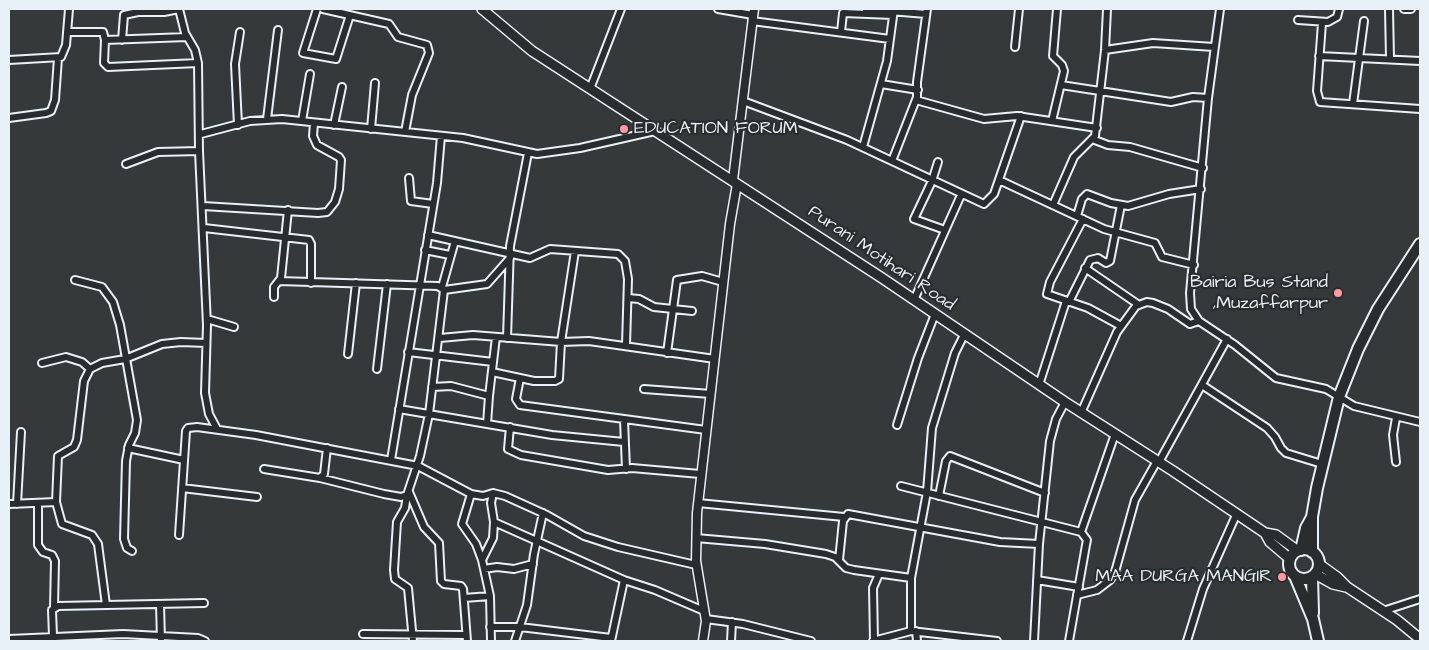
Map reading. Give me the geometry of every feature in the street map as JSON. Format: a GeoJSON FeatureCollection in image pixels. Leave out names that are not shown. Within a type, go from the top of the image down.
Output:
{"type":"FeatureCollection","features":[{"type":"Feature","properties":{"kind":"main road","name":"Purani Motihari Road"},"geometry":{"type":"LineString","coordinates":[[482,9],[523,45],[914,300],[1081,413],[1237,512],[1264,533],[1270,542],[1290,560]]}},
{"type":"Feature","properties":{"kind":"main road"},"geometry":{"type":"LineString","coordinates":[[1313,619],[1316,572],[1312,552],[1312,518],[1322,464],[1339,398],[1358,349],[1378,309],[1420,244]]}},
{"type":"Feature","properties":{"kind":"main road"},"geometry":{"type":"LineString","coordinates":[[1312,518],[1306,528],[1299,551],[1290,560],[1291,570],[1313,619],[1318,641]]}},
{"type":"Feature","properties":{"kind":"main road","name":"Purani Motihari Road"},"geometry":{"type":"LineString","coordinates":[[1264,533],[1276,535],[1299,551]]}},
{"type":"Feature","properties":{"kind":"main road"},"geometry":{"type":"LineString","coordinates":[[1299,551],[1312,552]]}},
{"type":"Feature","properties":{"kind":"main road"},"geometry":{"type":"LineString","coordinates":[[1295,576],[1306,579],[1316,572],[1337,577],[1346,587],[1383,611],[1420,639]]}},
{"type":"Feature","properties":{"kind":"street"},"geometry":{"type":"LineString","coordinates":[[9,118],[46,114],[51,111],[56,92],[58,58],[65,50],[69,9]]}},
{"type":"Feature","properties":{"kind":"street"},"geometry":{"type":"LineString","coordinates":[[122,40],[124,15],[179,9],[187,36],[195,50],[198,63],[201,134],[199,151],[207,319],[206,401],[217,429]]}},
{"type":"Feature","properties":{"kind":"street"},"geometry":{"type":"LineString","coordinates":[[317,9],[303,53],[336,59],[350,15]]}},
{"type":"Feature","properties":{"kind":"street"},"geometry":{"type":"LineString","coordinates":[[323,9],[389,24],[398,37],[425,43],[429,48],[427,58],[412,95],[405,132]]}},
{"type":"Feature","properties":{"kind":"street"},"geometry":{"type":"LineString","coordinates":[[590,88],[621,9]]}},
{"type":"Feature","properties":{"kind":"street"},"geometry":{"type":"LineString","coordinates":[[720,9],[841,32],[890,39]]}},
{"type":"Feature","properties":{"kind":"street"},"geometry":{"type":"LineString","coordinates":[[866,9],[894,12]]}},
{"type":"Feature","properties":{"kind":"street"},"geometry":{"type":"LineString","coordinates":[[1015,47],[1018,9]]}},
{"type":"Feature","properties":{"kind":"street"},"geometry":{"type":"LineString","coordinates":[[1052,121],[1064,67],[1053,56],[1057,9]]}},
{"type":"Feature","properties":{"kind":"street"},"geometry":{"type":"LineString","coordinates":[[1053,205],[1074,157],[1092,139],[1097,128],[1107,9]]}},
{"type":"Feature","properties":{"kind":"street"},"geometry":{"type":"LineString","coordinates":[[1219,9],[1208,98],[1190,301],[1191,309],[1199,321],[1276,378],[1326,389],[1354,406],[1396,418],[1420,422]]}},
{"type":"Feature","properties":{"kind":"street"},"geometry":{"type":"LineString","coordinates":[[1298,20],[1322,23],[1334,20],[1339,9]]}},
{"type":"Feature","properties":{"kind":"street"},"geometry":{"type":"LineString","coordinates":[[1389,9],[1390,59]]}},
{"type":"Feature","properties":{"kind":"street"},"geometry":{"type":"LineString","coordinates":[[1404,9],[1411,9]]}},
{"type":"Feature","properties":{"kind":"street"},"geometry":{"type":"LineString","coordinates":[[841,32],[842,13],[926,11],[916,100],[892,161]]}},
{"type":"Feature","properties":{"kind":"street"},"geometry":{"type":"LineString","coordinates":[[863,147],[889,52],[894,12]]}},
{"type":"Feature","properties":{"kind":"street"},"geometry":{"type":"LineString","coordinates":[[703,641],[705,615],[696,565],[700,474],[724,282],[753,15]]}},
{"type":"Feature","properties":{"kind":"street"},"geometry":{"type":"LineString","coordinates":[[1353,104],[1364,21]]}},
{"type":"Feature","properties":{"kind":"street"},"geometry":{"type":"LineString","coordinates":[[1322,23],[1317,100],[1320,102],[1420,109]]}},
{"type":"Feature","properties":{"kind":"street"},"geometry":{"type":"LineString","coordinates":[[267,119],[278,30]]}},
{"type":"Feature","properties":{"kind":"street"},"geometry":{"type":"LineString","coordinates":[[67,32],[100,31],[105,40],[104,63],[108,66],[198,63]]}},
{"type":"Feature","properties":{"kind":"street"},"geometry":{"type":"LineString","coordinates":[[238,125],[235,64],[240,32]]}},
{"type":"Feature","properties":{"kind":"street"},"geometry":{"type":"LineString","coordinates":[[105,40],[187,36]]}},
{"type":"Feature","properties":{"kind":"street"},"geometry":{"type":"LineString","coordinates":[[1105,50],[1154,44],[1214,47]]}},
{"type":"Feature","properties":{"kind":"street"},"geometry":{"type":"LineString","coordinates":[[1319,56],[1420,61]]}},
{"type":"Feature","properties":{"kind":"street"},"geometry":{"type":"LineString","coordinates":[[9,60],[58,58]]}},
{"type":"Feature","properties":{"kind":"street"},"geometry":{"type":"LineString","coordinates":[[302,121],[310,74]]}},
{"type":"Feature","properties":{"kind":"street"},"geometry":{"type":"LineString","coordinates":[[371,129],[375,82]]}},
{"type":"Feature","properties":{"kind":"street"},"geometry":{"type":"LineString","coordinates":[[881,84],[918,90]]}},
{"type":"Feature","properties":{"kind":"street"},"geometry":{"type":"LineString","coordinates":[[1061,85],[1172,102],[1193,97],[1208,98]]}},
{"type":"Feature","properties":{"kind":"street"},"geometry":{"type":"LineString","coordinates":[[334,125],[342,87]]}},
{"type":"Feature","properties":{"kind":"street"},"geometry":{"type":"LineString","coordinates":[[743,100],[863,147],[980,203],[987,203],[994,194],[1021,116]]}},
{"type":"Feature","properties":{"kind":"street"},"geometry":{"type":"LineString","coordinates":[[916,100],[984,119],[1021,116],[1097,128]]}},
{"type":"Feature","properties":{"kind":"street"},"geometry":{"type":"LineString","coordinates":[[201,134],[267,119],[302,121],[480,140],[528,153],[564,151],[655,131]]}},
{"type":"Feature","properties":{"kind":"street"},"geometry":{"type":"LineString","coordinates":[[203,206],[327,212],[335,202],[339,189],[341,160],[317,145],[313,136],[314,123]]}},
{"type":"Feature","properties":{"kind":"street"},"geometry":{"type":"LineString","coordinates":[[391,460],[440,161],[441,136]]}},
{"type":"Feature","properties":{"kind":"street"},"geometry":{"type":"LineString","coordinates":[[1092,139],[1108,145],[1130,147],[1202,168]]}},
{"type":"Feature","properties":{"kind":"street"},"geometry":{"type":"LineString","coordinates":[[126,164],[158,152],[199,151]]}},
{"type":"Feature","properties":{"kind":"street"},"geometry":{"type":"LineString","coordinates":[[507,338],[510,255],[528,153]]}},
{"type":"Feature","properties":{"kind":"street"},"geometry":{"type":"LineString","coordinates":[[938,162],[932,181],[914,219],[945,230]]}},
{"type":"Feature","properties":{"kind":"street"},"geometry":{"type":"LineString","coordinates":[[409,178],[411,202],[433,204]]}},
{"type":"Feature","properties":{"kind":"street"},"geometry":{"type":"LineString","coordinates":[[999,180],[1114,232],[1155,243],[1162,257],[1194,265]]}},
{"type":"Feature","properties":{"kind":"street"},"geometry":{"type":"LineString","coordinates":[[1121,326],[1088,308],[1047,294],[1047,287],[1080,218],[1082,199],[1087,194],[1121,205],[1136,204],[1168,194],[1201,189]]}},
{"type":"Feature","properties":{"kind":"street"},"geometry":{"type":"LineString","coordinates":[[914,300],[962,195]]}},
{"type":"Feature","properties":{"kind":"street"},"geometry":{"type":"LineString","coordinates":[[1039,385],[1068,302],[1085,268],[1094,258],[1106,263],[1110,261],[1114,232],[1121,205]]}},
{"type":"Feature","properties":{"kind":"street"},"geometry":{"type":"LineString","coordinates":[[274,297],[274,287],[279,281],[288,210]]}},
{"type":"Feature","properties":{"kind":"street"},"geometry":{"type":"LineString","coordinates":[[204,228],[284,236],[311,242],[311,283]]}},
{"type":"Feature","properties":{"kind":"street"},"geometry":{"type":"LineString","coordinates":[[428,235],[530,258],[550,249],[611,252],[623,257],[627,271],[628,298],[626,346]]}},
{"type":"Feature","properties":{"kind":"street"},"geometry":{"type":"LineString","coordinates":[[413,638],[408,588],[395,579],[397,522],[405,508],[418,466],[429,414],[440,338],[443,288],[455,241]]}},
{"type":"Feature","properties":{"kind":"street"},"geometry":{"type":"LineString","coordinates":[[425,250],[450,255]]}},
{"type":"Feature","properties":{"kind":"street"},"geometry":{"type":"LineString","coordinates":[[492,372],[547,381],[559,379],[560,342],[575,251]]}},
{"type":"Feature","properties":{"kind":"street"},"geometry":{"type":"LineString","coordinates":[[279,281],[419,285],[443,288],[487,284],[510,255]]}},
{"type":"Feature","properties":{"kind":"street"},"geometry":{"type":"LineString","coordinates":[[1085,268],[1139,305]]}},
{"type":"Feature","properties":{"kind":"street"},"geometry":{"type":"LineString","coordinates":[[667,354],[677,280],[702,276],[724,282]]}},
{"type":"Feature","properties":{"kind":"street"},"geometry":{"type":"LineString","coordinates":[[74,280],[98,285],[110,296],[120,325],[137,420],[135,433],[128,448],[124,540],[127,548],[132,551]]}},
{"type":"Feature","properties":{"kind":"street"},"geometry":{"type":"LineString","coordinates":[[348,354],[356,283]]}},
{"type":"Feature","properties":{"kind":"street"},"geometry":{"type":"LineString","coordinates":[[377,369],[387,284]]}},
{"type":"Feature","properties":{"kind":"street"},"geometry":{"type":"LineString","coordinates":[[628,298],[639,299],[654,307],[692,311]]}},
{"type":"Feature","properties":{"kind":"street"},"geometry":{"type":"LineString","coordinates":[[1081,413],[1121,326],[1139,305],[1153,303],[1168,309],[1190,324],[1199,321]]}},
{"type":"Feature","properties":{"kind":"street"},"geometry":{"type":"LineString","coordinates":[[897,425],[918,358],[935,314]]}},
{"type":"Feature","properties":{"kind":"street"},"geometry":{"type":"LineString","coordinates":[[207,319],[234,327]]}},
{"type":"Feature","properties":{"kind":"street"},"geometry":{"type":"LineString","coordinates":[[440,338],[473,335],[560,342],[583,341],[626,346],[667,354],[715,359]]}},
{"type":"Feature","properties":{"kind":"street"},"geometry":{"type":"LineString","coordinates":[[917,641],[914,631],[911,578],[927,492],[932,428],[952,362],[964,335]]}},
{"type":"Feature","properties":{"kind":"street"},"geometry":{"type":"LineString","coordinates":[[487,424],[496,337]]}},
{"type":"Feature","properties":{"kind":"street"},"geometry":{"type":"LineString","coordinates":[[1077,595],[1092,593],[1105,584],[1115,572],[1135,500],[1227,340]]}},
{"type":"Feature","properties":{"kind":"street"},"geometry":{"type":"LineString","coordinates":[[106,605],[98,544],[92,534],[62,524],[56,502],[58,456],[74,447],[77,440],[84,381],[90,369],[102,363],[125,359],[162,344],[206,343]]}},
{"type":"Feature","properties":{"kind":"street"},"geometry":{"type":"LineString","coordinates":[[408,352],[493,362]]}},
{"type":"Feature","properties":{"kind":"street"},"geometry":{"type":"LineString","coordinates":[[42,363],[66,357],[82,362],[90,369]]}},
{"type":"Feature","properties":{"kind":"street"},"geometry":{"type":"LineString","coordinates":[[520,378],[516,399],[520,405],[706,430]]}},
{"type":"Feature","properties":{"kind":"street"},"geometry":{"type":"LineString","coordinates":[[1202,385],[1267,428],[1286,452],[1322,464]]}},
{"type":"Feature","properties":{"kind":"street"},"geometry":{"type":"LineString","coordinates":[[432,387],[451,386],[489,396]]}},
{"type":"Feature","properties":{"kind":"street"},"geometry":{"type":"LineString","coordinates":[[644,389],[711,394]]}},
{"type":"Feature","properties":{"kind":"street"},"geometry":{"type":"LineString","coordinates":[[1034,641],[1039,544],[1051,436],[1065,402]]}},
{"type":"Feature","properties":{"kind":"street"},"geometry":{"type":"LineString","coordinates":[[399,409],[552,435],[624,442]]}},
{"type":"Feature","properties":{"kind":"street"},"geometry":{"type":"LineString","coordinates":[[1396,418],[1393,435],[1396,462]]}},
{"type":"Feature","properties":{"kind":"street"},"geometry":{"type":"LineString","coordinates":[[624,420],[626,469]]}},
{"type":"Feature","properties":{"kind":"street"},"geometry":{"type":"LineString","coordinates":[[510,427],[507,446],[510,452],[515,454],[564,461],[589,467],[700,474]]}},
{"type":"Feature","properties":{"kind":"street"},"geometry":{"type":"LineString","coordinates":[[179,535],[188,428],[217,429],[418,466],[471,494],[483,496],[493,493],[543,513],[584,536],[618,547],[696,565]]}},
{"type":"Feature","properties":{"kind":"street"},"geometry":{"type":"LineString","coordinates":[[17,504],[21,432]]}},
{"type":"Feature","properties":{"kind":"street"},"geometry":{"type":"LineString","coordinates":[[1081,532],[1115,434]]}},
{"type":"Feature","properties":{"kind":"street"},"geometry":{"type":"LineString","coordinates":[[128,448],[184,460]]}},
{"type":"Feature","properties":{"kind":"street"},"geometry":{"type":"LineString","coordinates":[[320,478],[324,474],[327,448]]}},
{"type":"Feature","properties":{"kind":"street"},"geometry":{"type":"LineString","coordinates":[[939,496],[946,461],[950,456],[1045,493]]}},
{"type":"Feature","properties":{"kind":"street"},"geometry":{"type":"LineString","coordinates":[[264,469],[320,478],[401,497],[408,494]]}},
{"type":"Feature","properties":{"kind":"street"},"geometry":{"type":"LineString","coordinates":[[901,486],[1081,532],[1087,540],[1070,641]]}},
{"type":"Feature","properties":{"kind":"street"},"geometry":{"type":"LineString","coordinates":[[182,488],[257,497]]}},
{"type":"Feature","properties":{"kind":"street"},"geometry":{"type":"LineString","coordinates":[[482,560],[494,538],[491,503],[493,493]]}},
{"type":"Feature","properties":{"kind":"street"},"geometry":{"type":"LineString","coordinates":[[363,634],[413,638],[466,638],[464,598],[461,586],[444,584],[441,581],[439,543],[424,527],[408,494]]}},
{"type":"Feature","properties":{"kind":"street"},"geometry":{"type":"LineString","coordinates":[[471,494],[462,524],[476,544],[482,560],[490,596],[491,641]]}},
{"type":"Feature","properties":{"kind":"street"},"geometry":{"type":"LineString","coordinates":[[9,504],[56,502]]}},
{"type":"Feature","properties":{"kind":"street"},"geometry":{"type":"LineString","coordinates":[[698,503],[844,517],[848,514],[856,514],[920,528],[1000,542],[1039,544]]}},
{"type":"Feature","properties":{"kind":"street"},"geometry":{"type":"LineString","coordinates":[[38,504],[38,545],[44,552],[52,555],[55,560],[54,607],[51,616],[53,636]]}},
{"type":"Feature","properties":{"kind":"street"},"geometry":{"type":"LineString","coordinates":[[1188,641],[1203,589],[1237,512]]}},
{"type":"Feature","properties":{"kind":"street"},"geometry":{"type":"LineString","coordinates":[[515,641],[527,606],[543,513]]}},
{"type":"Feature","properties":{"kind":"street"},"geometry":{"type":"LineString","coordinates":[[839,560],[844,517]]}},
{"type":"Feature","properties":{"kind":"street"},"geometry":{"type":"LineString","coordinates":[[494,522],[624,580],[656,590],[705,615],[811,641]]}},
{"type":"Feature","properties":{"kind":"street"},"geometry":{"type":"LineString","coordinates":[[696,538],[826,554],[839,560],[846,568],[911,578]]}},
{"type":"Feature","properties":{"kind":"street"},"geometry":{"type":"LineString","coordinates":[[484,569],[497,567],[514,568],[533,564]]}},
{"type":"Feature","properties":{"kind":"street"},"geometry":{"type":"LineString","coordinates":[[879,574],[873,588],[873,641],[914,631],[976,640],[997,641]]}},
{"type":"Feature","properties":{"kind":"street"},"geometry":{"type":"LineString","coordinates":[[490,627],[520,628],[611,640],[624,580]]}},
{"type":"Feature","properties":{"kind":"street"},"geometry":{"type":"LineString","coordinates":[[1037,580],[1079,586]]}},
{"type":"Feature","properties":{"kind":"street"},"geometry":{"type":"LineString","coordinates":[[464,598],[490,596]]}},
{"type":"Feature","properties":{"kind":"street"},"geometry":{"type":"LineString","coordinates":[[1383,611],[1420,599]]}},
{"type":"Feature","properties":{"kind":"street"},"geometry":{"type":"LineString","coordinates":[[54,607],[204,603]]}},
{"type":"Feature","properties":{"kind":"street"},"geometry":{"type":"LineString","coordinates":[[160,604],[161,639]]}},
{"type":"Feature","properties":{"kind":"street"},"geometry":{"type":"LineString","coordinates":[[730,641],[732,622]]}},
{"type":"Feature","properties":{"kind":"street"},"geometry":{"type":"LineString","coordinates":[[930,641],[931,632]]}},
{"type":"Feature","properties":{"kind":"street"},"geometry":{"type":"LineString","coordinates":[[9,638],[53,636],[98,637],[123,634],[161,639],[198,638],[205,641]]}},
{"type":"Feature","properties":{"kind":"place","name":"EDUCATION FORUM"},"geometry":{"type":"Point","coordinates":[624,129]}},
{"type":"Feature","properties":{"kind":"place","name":"Bairia Bus Stand ,Muzaffarpur"},"geometry":{"type":"Point","coordinates":[1338,293]}},
{"type":"Feature","properties":{"kind":"place","name":"MAA DURGA MANGIR"},"geometry":{"type":"Point","coordinates":[1282,577]}}]}
